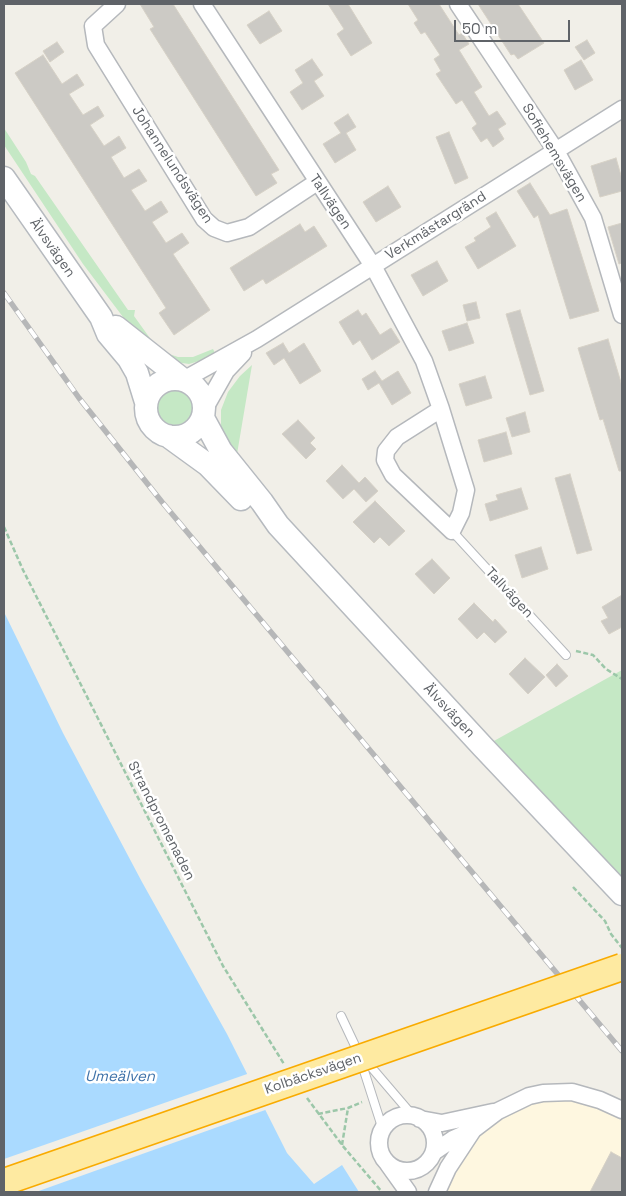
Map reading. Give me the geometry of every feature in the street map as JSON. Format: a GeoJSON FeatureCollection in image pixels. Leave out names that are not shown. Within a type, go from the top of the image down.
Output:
{"type":"FeatureCollection","features":[{"type":"Feature","properties":{"kind":"highway","name":"Kolbäcksvägen"},"geometry":{"type":"LineString","coordinates":[[4,1182],[622,967]]}},
{"type":"Feature","properties":{"kind":"highway","name":"Kolbäcksvägen"},"geometry":{"type":"LineString","coordinates":[[12,1192],[622,982]]}},
{"type":"Feature","properties":{"kind":"main road","name":"Älvsvägen"},"geometry":{"type":"LineString","coordinates":[[4,178],[101,317],[108,334],[137,373],[146,402]]}},
{"type":"Feature","properties":{"kind":"main road","name":"Älvsvägen"},"geometry":{"type":"LineString","coordinates":[[101,317],[124,332],[140,347],[184,379]]}},
{"type":"Feature","properties":{"kind":"main road"},"geometry":{"type":"LineString","coordinates":[[184,379],[194,385],[202,395],[204,413],[193,432],[185,436],[168,436],[158,431],[150,423],[146,413],[146,402],[150,393],[164,380],[184,379]]}},
{"type":"Feature","properties":{"kind":"main road","name":"Älvsvägen"},"geometry":{"type":"LineString","coordinates":[[204,413],[221,452],[262,502],[278,526],[622,894]]}},
{"type":"Feature","properties":{"kind":"main road","name":"Älvsvägen"},"geometry":{"type":"LineString","coordinates":[[168,436],[218,474],[250,508],[278,526]]}},
{"type":"Feature","properties":{"kind":"street","name":"Johannelundsvägen"},"geometry":{"type":"LineString","coordinates":[[117,4],[93,26],[96,45],[204,219],[214,228],[227,233],[249,227],[317,182]]}},
{"type":"Feature","properties":{"kind":"street","name":"Tallvägen"},"geometry":{"type":"LineString","coordinates":[[202,4],[373,266],[424,361],[441,409],[466,490],[461,514],[452,532],[393,475],[385,460],[386,452],[397,437],[441,409]]}},
{"type":"Feature","properties":{"kind":"street","name":"Sofiehemsvägen"},"geometry":{"type":"LineString","coordinates":[[458,4],[556,151],[593,218],[622,315]]}},
{"type":"Feature","properties":{"kind":"street","name":"Verkmästargränd"},"geometry":{"type":"LineString","coordinates":[[184,379],[250,343],[622,109]]}},
{"type":"Feature","properties":{"kind":"street","name":"Verkmästargränd"},"geometry":{"type":"LineString","coordinates":[[204,413],[226,371],[250,343]]}},
{"type":"Feature","properties":{"kind":"street"},"geometry":{"type":"LineString","coordinates":[[388,1164],[400,1170],[411,1171],[453,1139],[473,1130],[498,1111],[529,1096],[557,1092],[586,1095],[622,1110]]}},
{"type":"Feature","properties":{"kind":"street"},"geometry":{"type":"LineString","coordinates":[[408,1192],[380,1149],[383,1130],[398,1117],[442,1122],[498,1111]]}},
{"type":"Feature","properties":{"kind":"street"},"geometry":{"type":"LineString","coordinates":[[417,1118],[433,1133],[431,1192]]}},
{"type":"Feature","properties":{"kind":"street"},"geometry":{"type":"LineString","coordinates":[[437,1192],[448,1168],[473,1130]]}},
{"type":"Feature","properties":{"kind":"lane","name":"Tallvägen"},"geometry":{"type":"LineString","coordinates":[[452,532],[566,655]]}},
{"type":"Feature","properties":{"kind":"lane"},"geometry":{"type":"LineString","coordinates":[[341,1016],[358,1052],[383,1130]]}},
{"type":"Feature","properties":{"kind":"lane"},"geometry":{"type":"LineString","coordinates":[[358,1052],[417,1118]]}},
{"type":"Feature","properties":{"kind":"path","name":"Strandpromenaden"},"geometry":{"type":"LineString","coordinates":[[4,528],[223,966],[284,1065]]}},
{"type":"Feature","properties":{"kind":"path"},"geometry":{"type":"LineString","coordinates":[[556,644],[593,655],[606,669],[622,679]]}},
{"type":"Feature","properties":{"kind":"path"},"geometry":{"type":"LineString","coordinates":[[573,887],[605,920],[611,934],[622,948]]}},
{"type":"Feature","properties":{"kind":"path"},"geometry":{"type":"LineString","coordinates":[[306,1097],[342,1145],[382,1192]]}},
{"type":"Feature","properties":{"kind":"path"},"geometry":{"type":"LineString","coordinates":[[318,1114],[348,1108],[366,1101]]}},
{"type":"Feature","properties":{"kind":"path"},"geometry":{"type":"LineString","coordinates":[[342,1145],[348,1108]]}},
{"type":"Feature","properties":{"kind":"shaded area"},"geometry":{"type":"Polygon","coordinates":[[[543,1093],[622,1110],[622,1192],[437,1192],[473,1130],[543,1093]]]}},
{"type":"Feature","properties":{"kind":"green space"},"geometry":{"type":"Polygon","coordinates":[[[4,128],[26,162],[31,174],[35,176],[128,310],[135,310],[134,316],[152,341],[163,352],[178,357],[193,357],[213,349],[215,353],[206,359],[189,364],[175,362],[150,346],[126,321],[83,264],[4,145],[4,128]]]}},
{"type":"Feature","properties":{"kind":"green space"},"geometry":{"type":"Polygon","coordinates":[[[252,365],[236,460],[221,432],[221,410],[228,392],[240,376],[252,365]]]}},
{"type":"Feature","properties":{"kind":"green space"},"geometry":{"type":"Polygon","coordinates":[[[175,378],[186,380],[196,386],[202,396],[204,407],[202,418],[196,428],[186,434],[175,436],[164,434],[154,428],[148,418],[146,407],[148,396],[154,386],[164,380],[175,378]]]}},
{"type":"Feature","properties":{"kind":"green space"},"geometry":{"type":"Polygon","coordinates":[[[622,670],[622,894],[483,747],[622,670]]]}},
{"type":"Feature","properties":{"kind":"water","name":"Umeälven"},"geometry":{"type":"Polygon","coordinates":[[[4,612],[63,733],[142,882],[227,1034],[287,1153],[314,1184],[342,1165],[359,1192],[4,1192],[4,612]]]}},
{"type":"Feature","properties":{"kind":"pier"},"geometry":{"type":"Polygon","coordinates":[[[250,1073],[268,1109],[36,1192],[4,1192],[4,1159],[250,1073]]]}},
{"type":"Feature","properties":{"kind":"building"},"geometry":{"type":"Polygon","coordinates":[[[140,4],[173,4],[279,170],[271,174],[277,183],[256,196],[150,29],[154,27],[140,4]]]}},
{"type":"Feature","properties":{"kind":"building"},"geometry":{"type":"Polygon","coordinates":[[[328,4],[348,4],[372,43],[351,56],[337,34],[344,29],[328,4]]]}},
{"type":"Feature","properties":{"kind":"building"},"geometry":{"type":"Polygon","coordinates":[[[408,4],[439,4],[459,35],[462,33],[469,44],[459,50],[482,87],[474,92],[489,116],[497,111],[506,124],[498,129],[504,139],[493,147],[487,138],[481,142],[472,128],[477,124],[462,100],[456,104],[436,74],[441,71],[434,59],[440,55],[425,32],[421,34],[414,23],[418,20],[408,4]]]}},
{"type":"Feature","properties":{"kind":"building"},"geometry":{"type":"Polygon","coordinates":[[[478,4],[518,4],[544,43],[518,59],[514,54],[511,55],[478,4]]]}},
{"type":"Feature","properties":{"kind":"building"},"geometry":{"type":"Polygon","coordinates":[[[269,11],[282,31],[260,44],[247,25],[269,11]]]}},
{"type":"Feature","properties":{"kind":"building"},"geometry":{"type":"Polygon","coordinates":[[[587,40],[595,53],[584,60],[575,47],[587,40]]]}},
{"type":"Feature","properties":{"kind":"building"},"geometry":{"type":"Polygon","coordinates":[[[57,42],[64,52],[50,62],[43,51],[57,42]]]}},
{"type":"Feature","properties":{"kind":"building"},"geometry":{"type":"Polygon","coordinates":[[[43,55],[62,84],[77,74],[84,85],[69,94],[83,115],[98,106],[104,116],[90,125],[104,146],[119,136],[126,148],[111,157],[124,178],[139,169],[147,181],[131,190],[145,211],[161,201],[168,212],[152,222],[166,243],[182,233],[189,243],[173,254],[210,310],[174,335],[159,313],[166,308],[15,73],[43,55]]]}},
{"type":"Feature","properties":{"kind":"building"},"geometry":{"type":"Polygon","coordinates":[[[312,59],[323,75],[314,81],[324,96],[302,110],[290,92],[303,83],[295,70],[312,59]]]}},
{"type":"Feature","properties":{"kind":"building"},"geometry":{"type":"Polygon","coordinates":[[[581,60],[593,80],[575,90],[564,70],[581,60]]]}},
{"type":"Feature","properties":{"kind":"building"},"geometry":{"type":"Polygon","coordinates":[[[348,114],[356,127],[346,133],[356,150],[335,163],[323,144],[341,133],[334,123],[348,114]]]}},
{"type":"Feature","properties":{"kind":"building"},"geometry":{"type":"Polygon","coordinates":[[[449,132],[468,178],[455,184],[436,137],[449,132]]]}},
{"type":"Feature","properties":{"kind":"building"},"geometry":{"type":"Polygon","coordinates":[[[616,158],[622,179],[622,191],[600,197],[591,166],[616,158]]]}},
{"type":"Feature","properties":{"kind":"building"},"geometry":{"type":"Polygon","coordinates":[[[530,183],[550,215],[567,209],[599,311],[570,319],[538,215],[534,218],[517,191],[530,183]]]}},
{"type":"Feature","properties":{"kind":"building"},"geometry":{"type":"Polygon","coordinates":[[[388,186],[401,207],[376,222],[363,202],[388,186]]]}},
{"type":"Feature","properties":{"kind":"building"},"geometry":{"type":"Polygon","coordinates":[[[496,212],[516,246],[478,269],[465,247],[476,241],[474,238],[491,227],[486,218],[496,212]]]}},
{"type":"Feature","properties":{"kind":"building"},"geometry":{"type":"Polygon","coordinates":[[[622,223],[622,263],[619,264],[608,227],[622,223]]]}},
{"type":"Feature","properties":{"kind":"building"},"geometry":{"type":"Polygon","coordinates":[[[300,224],[305,232],[314,226],[327,246],[266,284],[263,279],[244,291],[230,268],[300,224]]]}},
{"type":"Feature","properties":{"kind":"building"},"geometry":{"type":"Polygon","coordinates":[[[437,261],[448,281],[423,296],[411,275],[437,261]]]}},
{"type":"Feature","properties":{"kind":"building"},"geometry":{"type":"Polygon","coordinates":[[[476,302],[480,318],[467,321],[463,305],[476,302]]]}},
{"type":"Feature","properties":{"kind":"building"},"geometry":{"type":"Polygon","coordinates":[[[358,310],[362,316],[366,313],[380,335],[391,328],[400,342],[372,360],[360,340],[353,345],[339,322],[358,310]]]}},
{"type":"Feature","properties":{"kind":"building"},"geometry":{"type":"Polygon","coordinates":[[[520,310],[544,391],[530,395],[506,314],[520,310]]]}},
{"type":"Feature","properties":{"kind":"building"},"geometry":{"type":"Polygon","coordinates":[[[467,323],[474,343],[449,351],[442,331],[467,323]]]}},
{"type":"Feature","properties":{"kind":"building"},"geometry":{"type":"Polygon","coordinates":[[[608,339],[622,386],[622,471],[619,471],[603,419],[600,420],[578,348],[608,339]]]}},
{"type":"Feature","properties":{"kind":"building"},"geometry":{"type":"Polygon","coordinates":[[[283,343],[289,353],[304,343],[321,371],[300,384],[284,358],[274,365],[266,353],[283,343]]]}},
{"type":"Feature","properties":{"kind":"building"},"geometry":{"type":"Polygon","coordinates":[[[375,371],[382,381],[398,371],[411,393],[392,405],[379,383],[368,390],[362,379],[375,371]]]}},
{"type":"Feature","properties":{"kind":"building"},"geometry":{"type":"Polygon","coordinates":[[[485,376],[492,398],[466,406],[459,384],[485,376]]]}},
{"type":"Feature","properties":{"kind":"building"},"geometry":{"type":"Polygon","coordinates":[[[525,412],[530,432],[512,437],[506,418],[525,412]]]}},
{"type":"Feature","properties":{"kind":"building"},"geometry":{"type":"Polygon","coordinates":[[[298,420],[315,438],[310,443],[316,449],[306,459],[282,434],[298,420]]]}},
{"type":"Feature","properties":{"kind":"building"},"geometry":{"type":"Polygon","coordinates":[[[506,432],[512,454],[484,462],[478,440],[506,432]]]}},
{"type":"Feature","properties":{"kind":"building"},"geometry":{"type":"Polygon","coordinates":[[[342,465],[359,483],[365,477],[378,491],[366,502],[354,489],[343,499],[326,481],[342,465]]]}},
{"type":"Feature","properties":{"kind":"building"},"geometry":{"type":"Polygon","coordinates":[[[570,474],[592,550],[577,554],[555,478],[570,474]]]}},
{"type":"Feature","properties":{"kind":"building"},"geometry":{"type":"Polygon","coordinates":[[[521,488],[528,509],[490,521],[485,504],[498,500],[496,495],[521,488]]]}},
{"type":"Feature","properties":{"kind":"building"},"geometry":{"type":"Polygon","coordinates":[[[375,501],[405,531],[389,546],[380,537],[374,543],[353,522],[375,501]]]}},
{"type":"Feature","properties":{"kind":"building"},"geometry":{"type":"Polygon","coordinates":[[[541,547],[548,569],[522,578],[515,555],[541,547]]]}},
{"type":"Feature","properties":{"kind":"building"},"geometry":{"type":"Polygon","coordinates":[[[432,559],[450,578],[434,594],[415,574],[432,559]]]}},
{"type":"Feature","properties":{"kind":"building"},"geometry":{"type":"Polygon","coordinates":[[[622,595],[622,627],[609,634],[601,621],[608,618],[602,607],[622,595]]]}},
{"type":"Feature","properties":{"kind":"building"},"geometry":{"type":"Polygon","coordinates":[[[474,603],[493,622],[495,619],[507,632],[495,643],[484,632],[477,639],[458,619],[474,603]]]}},
{"type":"Feature","properties":{"kind":"building"},"geometry":{"type":"Polygon","coordinates":[[[525,658],[545,677],[528,694],[509,674],[525,658]]]}},
{"type":"Feature","properties":{"kind":"building"},"geometry":{"type":"Polygon","coordinates":[[[557,664],[568,676],[556,687],[546,675],[557,664]]]}},
{"type":"Feature","properties":{"kind":"building"},"geometry":{"type":"Polygon","coordinates":[[[611,1152],[622,1158],[622,1192],[590,1192],[611,1152]]]}},
{"type":"Feature","properties":{"kind":"railway"},"geometry":{"type":"LineString","coordinates":[[4,293],[79,398],[162,502],[622,1051]]}}]}
